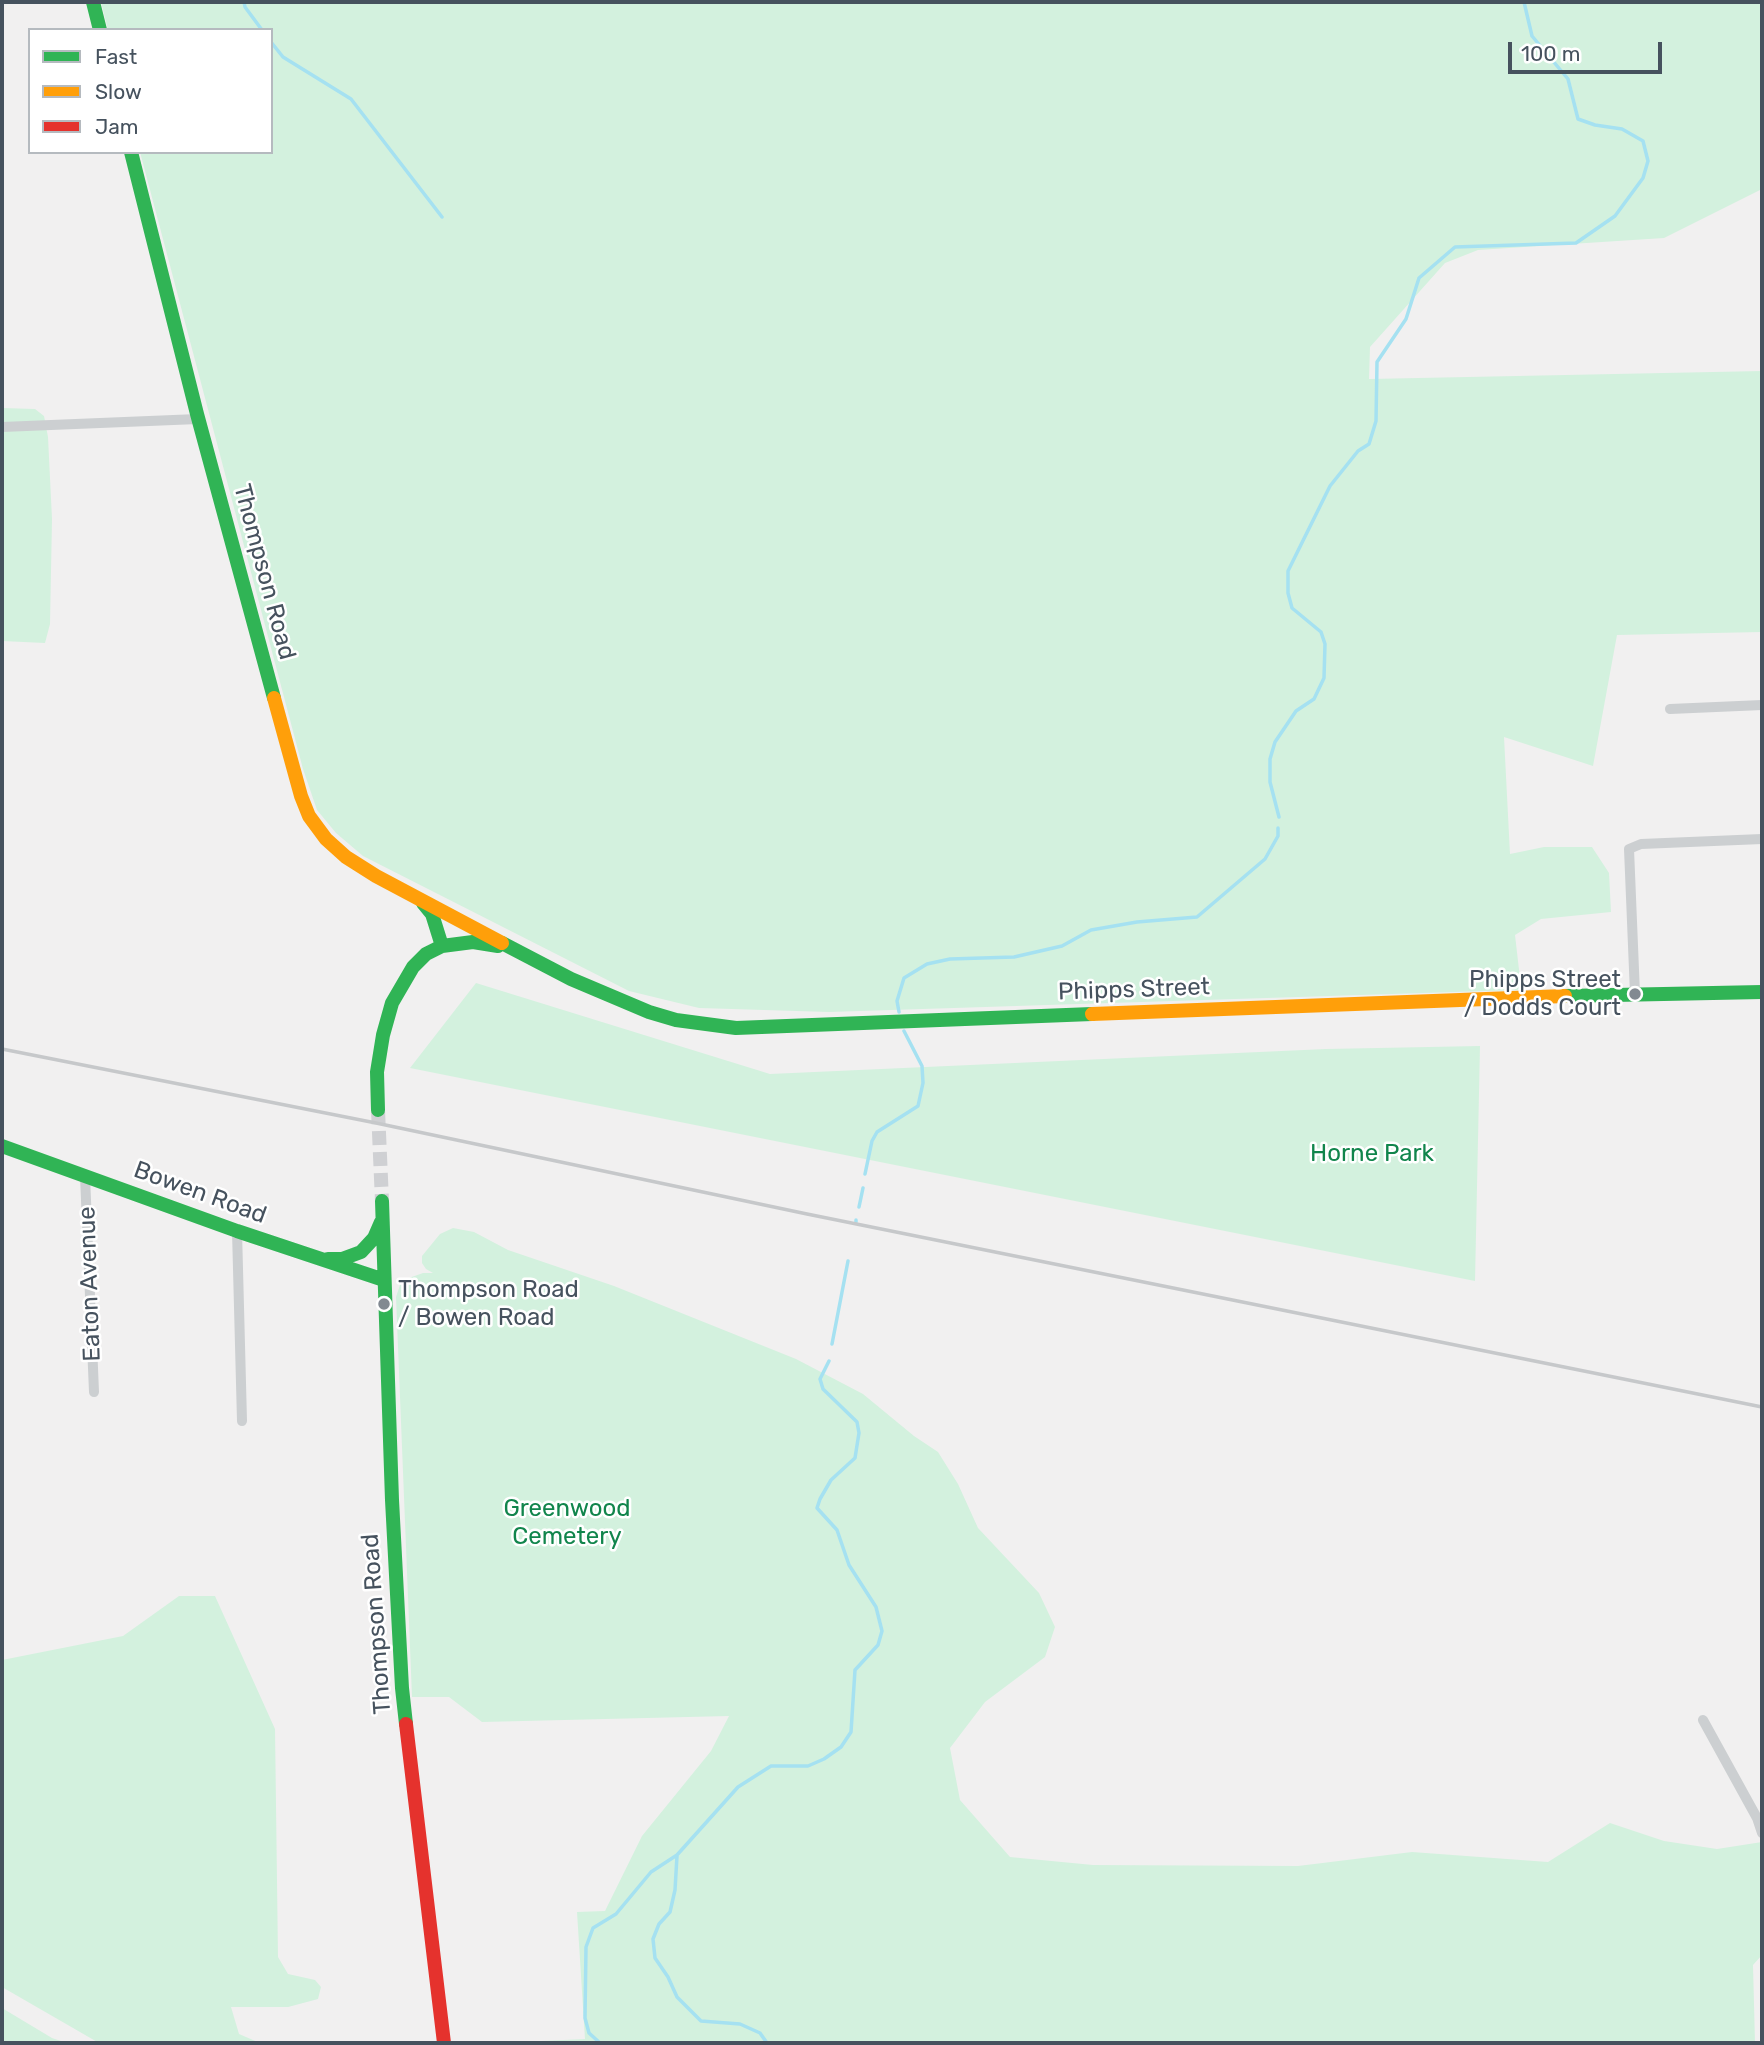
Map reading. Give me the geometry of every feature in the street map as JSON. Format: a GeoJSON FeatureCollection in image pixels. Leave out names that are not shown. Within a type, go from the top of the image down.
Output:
{"type":"FeatureCollection","features":[{"type":"Feature","properties":{"kind":"main road"},"geometry":{"type":"LineString","coordinates":[[93,2],[100,28]]}},
{"type":"Feature","properties":{"kind":"main road","name":"Thompson Road"},"geometry":{"type":"LineString","coordinates":[[132,154],[198,419],[300,796],[309,816],[326,839],[346,857],[418,898],[432,914],[442,946]]}},
{"type":"Feature","properties":{"kind":"main road"},"geometry":{"type":"LineString","coordinates":[[418,898],[523,953]]}},
{"type":"Feature","properties":{"kind":"main road"},"geometry":{"type":"LineString","coordinates":[[378,1110],[378,1063],[392,1003],[413,967],[426,954],[442,946],[458,943],[488,943],[523,953]]}},
{"type":"Feature","properties":{"kind":"main road","name":"Phipps Street"},"geometry":{"type":"LineString","coordinates":[[523,953],[610,997],[649,1012],[677,1020],[736,1028],[1635,994],[1762,992]]}},
{"type":"Feature","properties":{"kind":"main road","name":"Bowen Road"},"geometry":{"type":"LineString","coordinates":[[2,1146],[237,1231],[384,1280]]}},
{"type":"Feature","properties":{"kind":"main road","name":"Thompson Road"},"geometry":{"type":"LineString","coordinates":[[306,1255],[331,1260],[361,1252],[378,1230],[382,1203],[402,1688],[444,2043]]}},
{"type":"Feature","properties":{"kind":"street"},"geometry":{"type":"LineString","coordinates":[[2,427],[198,419]]}},
{"type":"Feature","properties":{"kind":"street"},"geometry":{"type":"LineString","coordinates":[[1670,709],[1762,705]]}},
{"type":"Feature","properties":{"kind":"street"},"geometry":{"type":"LineString","coordinates":[[1635,994],[1629,849],[1641,844],[1762,839]]}},
{"type":"Feature","properties":{"kind":"street","name":"Eaton Avenue"},"geometry":{"type":"LineString","coordinates":[[85,1176],[94,1392]]}},
{"type":"Feature","properties":{"kind":"street"},"geometry":{"type":"LineString","coordinates":[[237,1231],[242,1421]]}},
{"type":"Feature","properties":{"kind":"street"},"geometry":{"type":"LineString","coordinates":[[1703,1720],[1757,1818],[1762,1832]]}},
{"type":"Feature","properties":{"kind":"green space"},"geometry":{"type":"Polygon","coordinates":[[[101,2],[1762,2],[1762,189],[1664,238],[1478,250],[1445,263],[1370,347],[1369,379],[1762,371],[1762,632],[1617,635],[1593,766],[1504,737],[1510,854],[1544,847],[1592,847],[1609,873],[1611,912],[1541,919],[1515,935],[1521,987],[1517,990],[829,1012],[699,1008],[629,991],[363,856],[336,833],[317,810],[303,769],[141,154],[273,154],[273,28],[108,28],[101,2]]]}},
{"type":"Feature","properties":{"kind":"green space"},"geometry":{"type":"Polygon","coordinates":[[[2,408],[35,409],[44,416],[48,437],[52,519],[50,624],[45,643],[2,641],[2,408]]]}},
{"type":"Feature","properties":{"kind":"green space","name":"Horne Park"},"geometry":{"type":"Polygon","coordinates":[[[476,983],[770,1074],[1326,1049],[1480,1046],[1475,1281],[410,1068],[476,983]]]}},
{"type":"Feature","properties":{"kind":"green space","name":"Greenwood Cemetery"},"geometry":{"type":"Polygon","coordinates":[[[453,1228],[474,1232],[508,1250],[614,1286],[796,1359],[863,1394],[938,1452],[958,1484],[978,1528],[1039,1593],[1055,1627],[1045,1657],[985,1702],[950,1748],[960,1800],[1010,1857],[1093,1865],[1298,1866],[1412,1852],[1548,1862],[1610,1823],[1664,1841],[1717,1849],[1762,1842],[1762,1955],[1753,1965],[1755,2043],[498,2043],[585,2039],[577,1912],[605,1911],[642,1836],[711,1751],[729,1716],[482,1722],[449,1697],[412,1697],[396,1297],[400,1285],[409,1278],[433,1273],[422,1263],[422,1256],[440,1234],[453,1228]]]}},
{"type":"Feature","properties":{"kind":"green space"},"geometry":{"type":"Polygon","coordinates":[[[179,1596],[215,1596],[275,1729],[278,1957],[288,1974],[315,1980],[321,1987],[318,1999],[288,2007],[231,2007],[239,2034],[260,2043],[99,2043],[2,1987],[2,1660],[123,1636],[179,1596]]]}},
{"type":"Feature","properties":{"kind":"green space"},"geometry":{"type":"Polygon","coordinates":[[[2,2008],[52,2038],[67,2043],[2,2043],[2,2008]]]}},
{"type":"Feature","properties":{"kind":"waterway"},"geometry":{"type":"LineString","coordinates":[[244,2],[261,28]]}},
{"type":"Feature","properties":{"kind":"waterway"},"geometry":{"type":"LineString","coordinates":[[1279,817],[1270,782],[1270,759],[1275,742],[1296,711],[1314,699],[1324,678],[1325,644],[1321,632],[1292,608],[1288,593],[1288,571],[1330,486],[1358,451],[1369,444],[1376,421],[1377,362],[1406,319],[1419,278],[1455,247],[1576,243],[1615,216],[1643,178],[1648,161],[1643,141],[1622,129],[1578,119],[1568,79],[1532,36],[1524,2]]}},
{"type":"Feature","properties":{"kind":"waterway"},"geometry":{"type":"LineString","coordinates":[[273,44],[283,57],[351,99],[442,217]]}},
{"type":"Feature","properties":{"kind":"waterway"},"geometry":{"type":"LineString","coordinates":[[899,1012],[897,1001],[904,978],[927,964],[950,959],[1014,957],[1062,946],[1091,930],[1137,922],[1197,917],[1265,859],[1278,836],[1278,828]]}},
{"type":"Feature","properties":{"kind":"waterway"},"geometry":{"type":"LineString","coordinates":[[865,1174],[872,1141],[877,1132],[918,1106],[923,1083],[922,1066],[904,1031]]}},
{"type":"Feature","properties":{"kind":"waterway"},"geometry":{"type":"LineString","coordinates":[[859,1207],[863,1188]]}},
{"type":"Feature","properties":{"kind":"waterway"},"geometry":{"type":"LineString","coordinates":[[832,1344],[848,1261]]}},
{"type":"Feature","properties":{"kind":"waterway"},"geometry":{"type":"LineString","coordinates":[[600,2043],[589,2033],[585,2018],[586,1947],[593,1928],[616,1914],[651,1872],[677,1855],[738,1787],[771,1766],[808,1766],[824,1759],[841,1747],[851,1732],[855,1670],[878,1645],[882,1631],[876,1607],[849,1565],[837,1530],[817,1508],[831,1480],[855,1458],[859,1433],[857,1422],[823,1389],[820,1379],[829,1361]]}},
{"type":"Feature","properties":{"kind":"waterway"},"geometry":{"type":"LineString","coordinates":[[677,1856],[675,1890],[670,1912],[659,1924],[653,1939],[655,1958],[677,1997],[701,2021],[740,2024],[760,2033],[767,2043]]}},
{"type":"Feature","properties":{"kind":"tunnel"},"geometry":{"type":"LineString","coordinates":[[378,1110],[382,1201]]}},
{"type":"Feature","properties":{"kind":"railway"},"geometry":{"type":"LineString","coordinates":[[2,1049],[1762,1407]]}},
{"type":"Feature","properties":{"kind":"traffic: fast"},"geometry":{"type":"LineString","coordinates":[[93,2],[100,28]]}},
{"type":"Feature","properties":{"kind":"traffic: fast"},"geometry":{"type":"LineString","coordinates":[[132,154],[197,414],[274,698]]}},
{"type":"Feature","properties":{"kind":"traffic: fast"},"geometry":{"type":"LineString","coordinates":[[423,903],[432,914],[442,946]]}},
{"type":"Feature","properties":{"kind":"traffic: fast"},"geometry":{"type":"LineString","coordinates":[[378,1110],[377,1072],[383,1035],[392,1003],[413,967],[426,954],[442,946],[473,942],[498,946]]}},
{"type":"Feature","properties":{"kind":"traffic: fast"},"geometry":{"type":"LineString","coordinates":[[502,943],[571,979],[649,1012],[676,1020],[736,1028],[1092,1014]]}},
{"type":"Feature","properties":{"kind":"traffic: fast"},"geometry":{"type":"LineString","coordinates":[[1565,996],[1762,992]]}},
{"type":"Feature","properties":{"kind":"traffic: fast"},"geometry":{"type":"LineString","coordinates":[[2,1146],[237,1231],[384,1280]]}},
{"type":"Feature","properties":{"kind":"traffic: fast"},"geometry":{"type":"LineString","coordinates":[[382,1201],[392,1500],[406,1724]]}},
{"type":"Feature","properties":{"kind":"traffic: fast"},"geometry":{"type":"LineString","coordinates":[[328,1259],[342,1259],[361,1252],[374,1238],[381,1222]]}},
{"type":"Feature","properties":{"kind":"traffic: slow"},"geometry":{"type":"LineString","coordinates":[[274,698],[301,796],[309,816],[326,839],[346,857],[376,876],[502,943]]}},
{"type":"Feature","properties":{"kind":"traffic: slow"},"geometry":{"type":"LineString","coordinates":[[1092,1014],[1565,996]]}},
{"type":"Feature","properties":{"kind":"traffic: jam"},"geometry":{"type":"LineString","coordinates":[[406,1724],[444,2043]]}},
{"type":"Feature","properties":{"kind":"place","name":"Phipps Street / Dodds Court"},"geometry":{"type":"Point","coordinates":[1635,994]}},
{"type":"Feature","properties":{"kind":"place","name":"Thompson Road / Bowen Road"},"geometry":{"type":"Point","coordinates":[384,1304]}}]}
